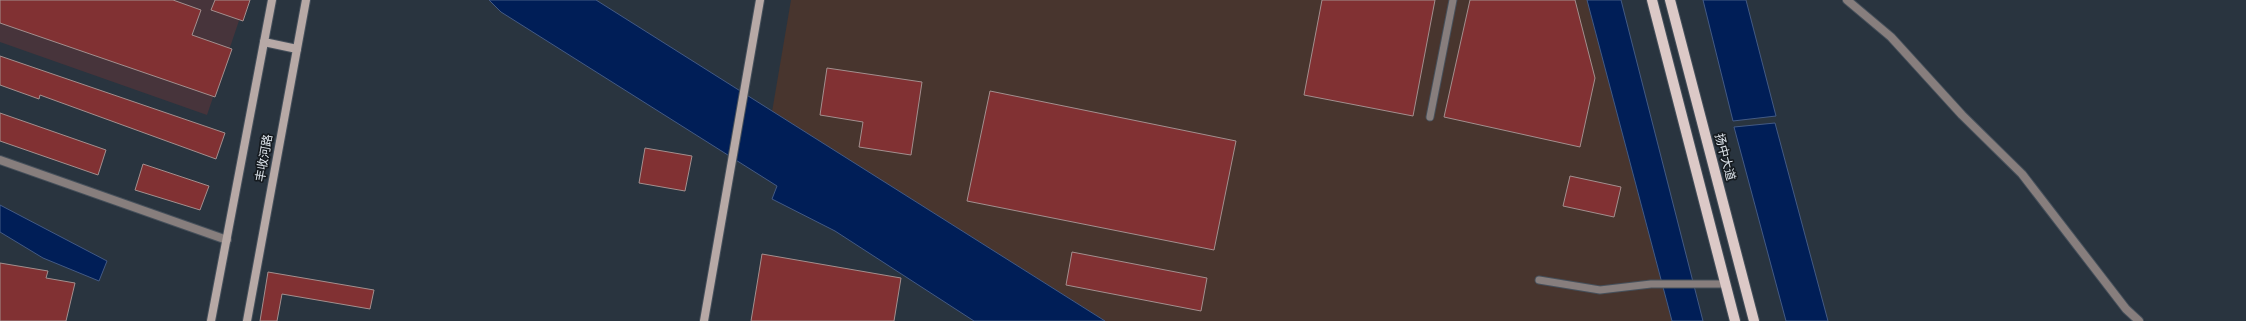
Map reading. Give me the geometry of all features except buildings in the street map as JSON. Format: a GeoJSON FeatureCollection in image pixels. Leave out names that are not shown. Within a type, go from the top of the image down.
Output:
{"type":"FeatureCollection","features":[{"type":"Feature","properties":{"kind":"main road"},"geometry":{"type":"LineString","coordinates":[[1652,0],[1735,321]]}},
{"type":"Feature","properties":{"kind":"main road","name":"扬中大道"},"geometry":{"type":"LineString","coordinates":[[1670,0],[1754,321]]}},
{"type":"Feature","properties":{"kind":"street"},"geometry":{"type":"LineString","coordinates":[[211,321],[272,0]]}},
{"type":"Feature","properties":{"kind":"street","name":"丰收河路"},"geometry":{"type":"LineString","coordinates":[[247,321],[306,0]]}},
{"type":"Feature","properties":{"kind":"street"},"geometry":{"type":"LineString","coordinates":[[704,321],[760,0]]}},
{"type":"Feature","properties":{"kind":"street"},"geometry":{"type":"LineString","coordinates":[[1847,0],[1891,36],[1962,115],[2022,174],[2126,309],[2139,321]]}},
{"type":"Feature","properties":{"kind":"street"},"geometry":{"type":"LineString","coordinates":[[264,42],[297,49]]}},
{"type":"Feature","properties":{"kind":"street"},"geometry":{"type":"LineString","coordinates":[[0,160],[227,240]]}},
{"type":"Feature","properties":{"kind":"lane"},"geometry":{"type":"LineString","coordinates":[[1430,117],[1453,0]]}},
{"type":"Feature","properties":{"kind":"lane"},"geometry":{"type":"LineString","coordinates":[[1539,280],[1600,290],[1651,284],[1726,284]]}},
{"type":"Feature","properties":{"kind":"shaded area"},"geometry":{"type":"Polygon","coordinates":[[[0,0],[246,0],[207,115],[0,42],[0,0]]]}},
{"type":"Feature","properties":{"kind":"shaded area"},"geometry":{"type":"Polygon","coordinates":[[[791,0],[1587,0],[1672,321],[1105,321],[772,112],[791,0]]]}},
{"type":"Feature","properties":{"kind":"water"},"geometry":{"type":"Polygon","coordinates":[[[489,0],[596,0],[1105,321],[974,321],[835,231],[772,199],[777,186],[501,12],[489,0]]]}},
{"type":"Feature","properties":{"kind":"water"},"geometry":{"type":"Polygon","coordinates":[[[1587,0],[1621,0],[1703,321],[1672,321],[1587,0]]]}},
{"type":"Feature","properties":{"kind":"water"},"geometry":{"type":"Polygon","coordinates":[[[1703,0],[1746,0],[1776,116],[1733,121],[1703,0]]]}},
{"type":"Feature","properties":{"kind":"water"},"geometry":{"type":"Polygon","coordinates":[[[1775,123],[1828,321],[1786,321],[1734,127],[1775,123]]]}},
{"type":"Feature","properties":{"kind":"water"},"geometry":{"type":"Polygon","coordinates":[[[0,205],[107,261],[99,281],[43,258],[0,232],[0,205]]]}}]}
